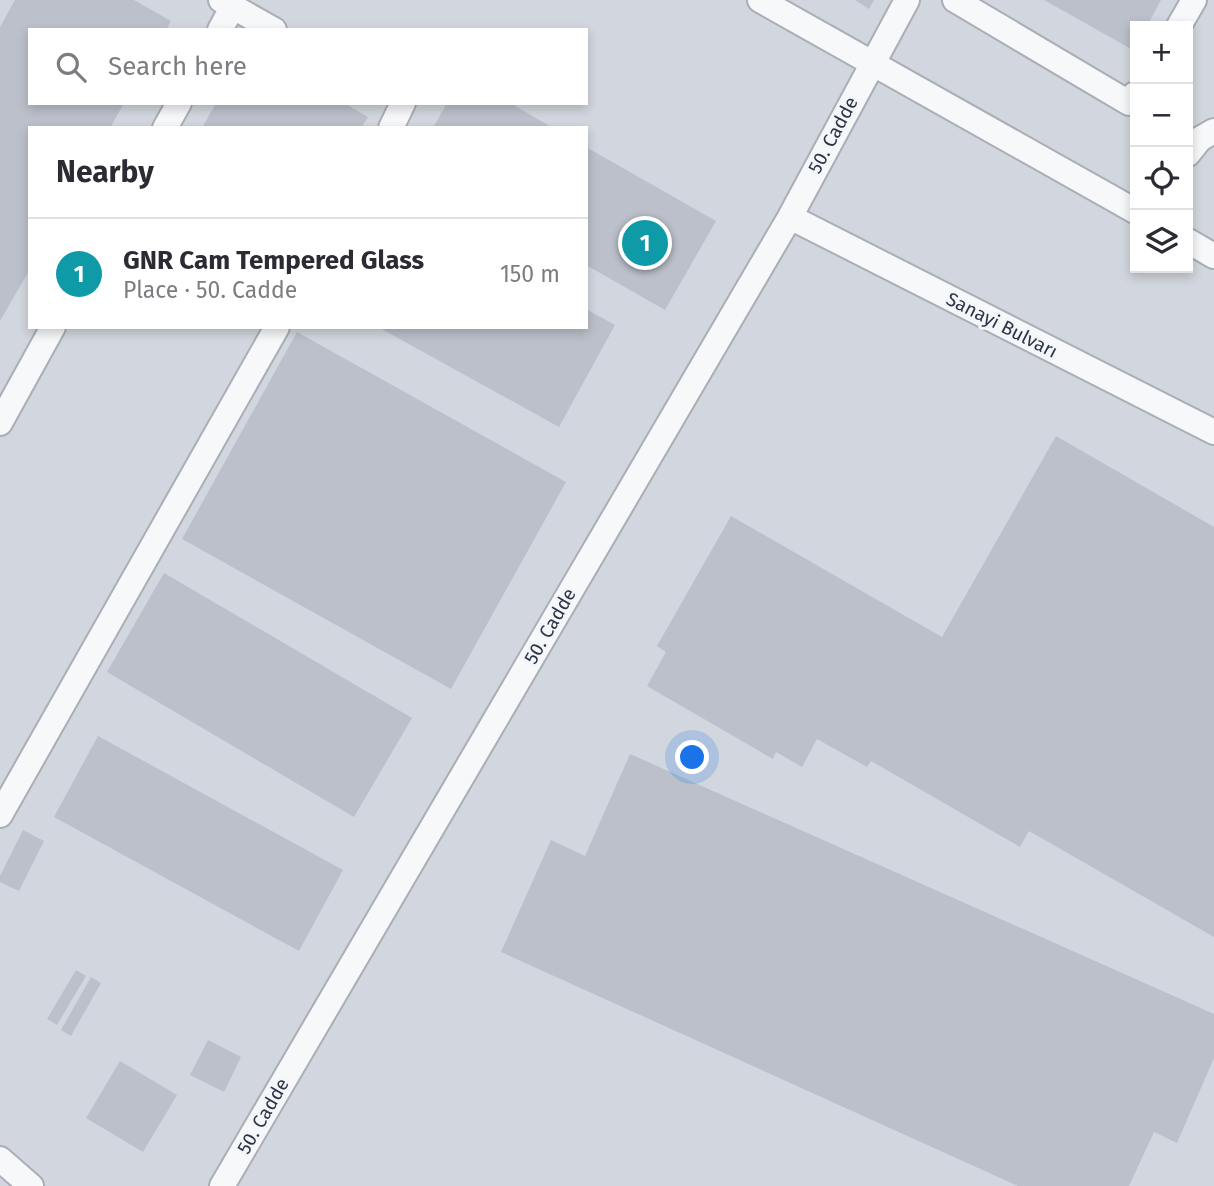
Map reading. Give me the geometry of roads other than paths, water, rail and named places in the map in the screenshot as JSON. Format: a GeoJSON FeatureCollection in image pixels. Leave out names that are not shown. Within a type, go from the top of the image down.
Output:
{"type":"FeatureCollection","features":[{"type":"Feature","properties":{"kind":"street"},"geometry":{"type":"LineString","coordinates":[[760,0],[1133,210]]}},
{"type":"Feature","properties":{"kind":"street","name":"50. Cadde"},"geometry":{"type":"LineString","coordinates":[[222,1186],[790,217],[907,0]]}},
{"type":"Feature","properties":{"kind":"street"},"geometry":{"type":"LineString","coordinates":[[955,0],[1130,102]]}},
{"type":"Feature","properties":{"kind":"street"},"geometry":{"type":"LineString","coordinates":[[1182,21],[1194,0]]}},
{"type":"Feature","properties":{"kind":"street"},"geometry":{"type":"LineString","coordinates":[[221,28],[227,3],[271,28]]}},
{"type":"Feature","properties":{"kind":"street"},"geometry":{"type":"LineString","coordinates":[[166,126],[178,105]]}},
{"type":"Feature","properties":{"kind":"street"},"geometry":{"type":"LineString","coordinates":[[392,126],[402,105]]}},
{"type":"Feature","properties":{"kind":"street"},"geometry":{"type":"LineString","coordinates":[[1193,148],[1200,139],[1214,131]]}},
{"type":"Feature","properties":{"kind":"street","name":"Sanayi Bulvarı"},"geometry":{"type":"LineString","coordinates":[[790,217],[1214,432]]}},
{"type":"Feature","properties":{"kind":"street"},"geometry":{"type":"LineString","coordinates":[[1193,244],[1214,256]]}},
{"type":"Feature","properties":{"kind":"street"},"geometry":{"type":"LineString","coordinates":[[0,423],[53,329]]}},
{"type":"Feature","properties":{"kind":"street"},"geometry":{"type":"LineString","coordinates":[[0,815],[276,329]]}},
{"type":"Feature","properties":{"kind":"street"},"geometry":{"type":"LineString","coordinates":[[0,1159],[31,1186]]}},
{"type":"Feature","properties":{"kind":"place","name":"GNR Cam Tempered Glass"},"geometry":{"type":"Point","coordinates":[645,243]}}]}
